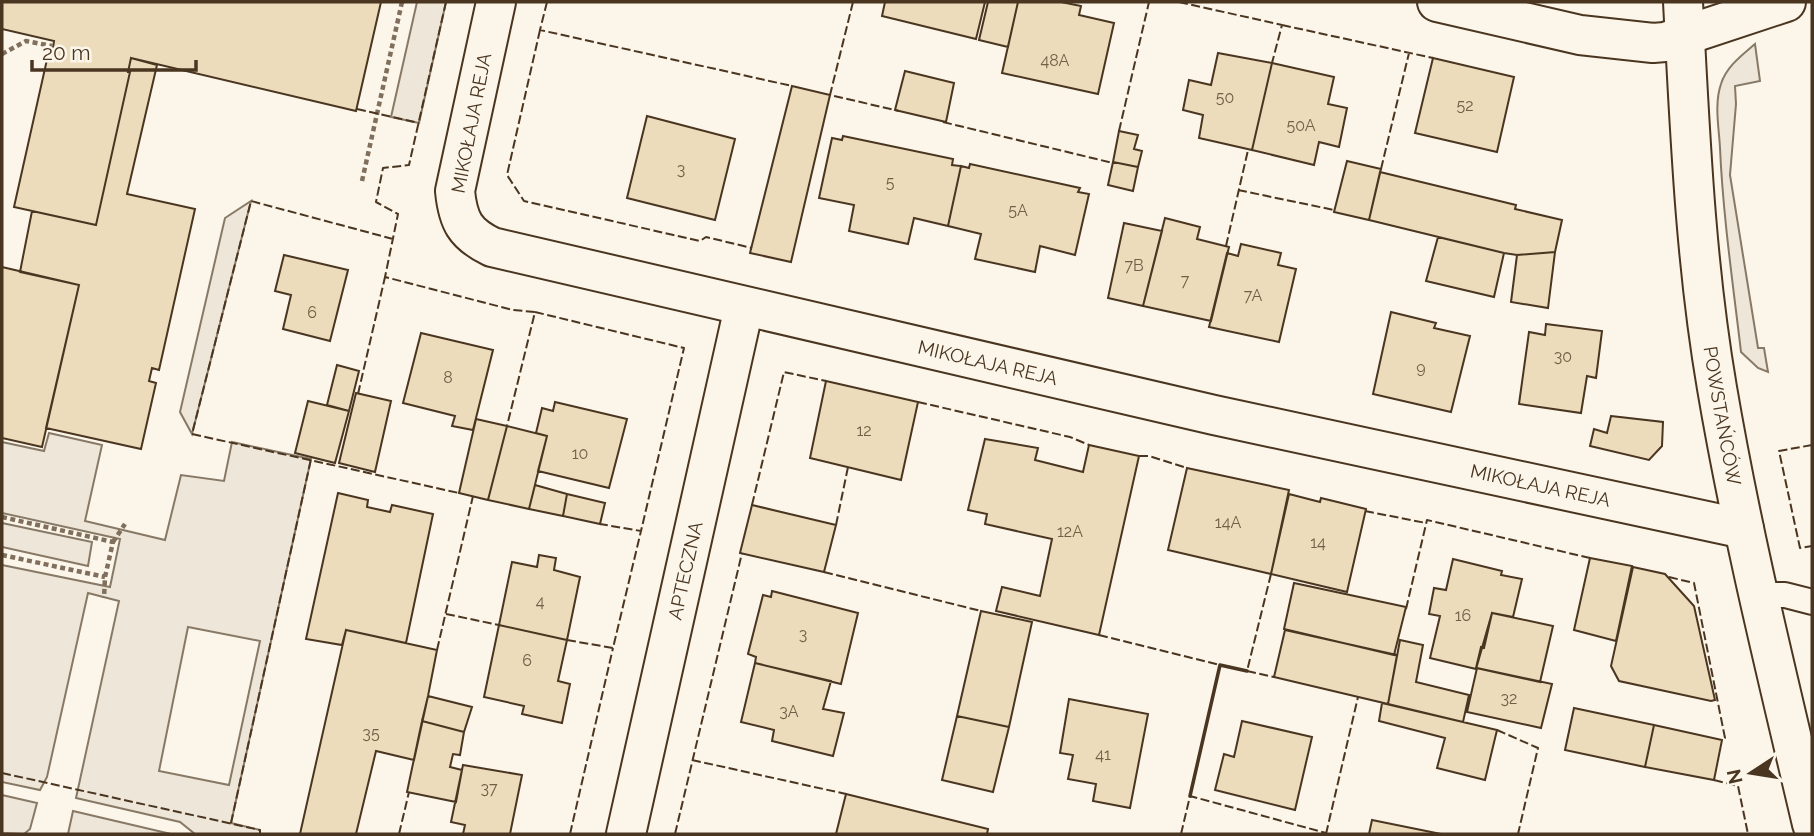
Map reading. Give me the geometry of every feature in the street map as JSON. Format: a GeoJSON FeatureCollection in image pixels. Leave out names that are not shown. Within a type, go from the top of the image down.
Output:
{"type":"FeatureCollection","features":[{"type":"Feature","properties":{"kind":"street","name":"MIKOŁAJA REJA"},"geometry":{"type":"LineString","coordinates":[[496,2],[455,191],[462,222],[470,235],[492,247],[1214,415],[1744,529]]}},
{"type":"Feature","properties":{"kind":"street"},"geometry":{"type":"LineString","coordinates":[[1437,2],[1580,35],[1653,43],[1684,19],[1786,2]]}},
{"type":"Feature","properties":{"kind":"street","name":"POWSTAŃCÓW"},"geometry":{"type":"LineString","coordinates":[[1684,19],[1697,239],[1716,386],[1744,529],[1812,824]]}},
{"type":"Feature","properties":{"kind":"street","name":"APTECZNA"},"geometry":{"type":"LineString","coordinates":[[626,834],[744,307]]}},
{"type":"Feature","properties":{"kind":"lane"},"geometry":{"type":"LineString","coordinates":[[1759,595],[1785,595],[1812,602]]}},
{"type":"Feature","properties":{"kind":"path"},"geometry":{"type":"LineString","coordinates":[[362,181],[401,2]]}},
{"type":"Feature","properties":{"kind":"path"},"geometry":{"type":"LineString","coordinates":[[2,54],[26,41],[52,47]]}},
{"type":"Feature","properties":{"kind":"path"},"geometry":{"type":"LineString","coordinates":[[2,517],[113,542]]}},
{"type":"Feature","properties":{"kind":"path"},"geometry":{"type":"LineString","coordinates":[[104,598],[105,577],[113,542],[125,523]]}},
{"type":"Feature","properties":{"kind":"path"},"geometry":{"type":"LineString","coordinates":[[2,555],[105,577]]}},
{"type":"Feature","properties":{"kind":"shaded area"},"geometry":{"type":"Polygon","coordinates":[[[417,2],[446,2],[419,123],[391,117],[417,2]]]}},
{"type":"Feature","properties":{"kind":"shaded area"},"geometry":{"type":"Polygon","coordinates":[[[1755,44],[1760,81],[1735,86],[1730,175],[1758,348],[1764,348],[1768,372],[1758,368],[1741,352],[1726,224],[1718,116],[1719,92],[1723,78],[1735,62],[1755,44]]]}},
{"type":"Feature","properties":{"kind":"shaded area"},"geometry":{"type":"Polygon","coordinates":[[[251,201],[192,434],[180,412],[225,218],[251,201]]]}},
{"type":"Feature","properties":{"kind":"shaded area"},"geometry":{"type":"Polygon","coordinates":[[[49,433],[102,445],[85,521],[165,540],[181,475],[224,481],[232,442],[311,459],[231,823],[260,830],[260,834],[195,834],[180,822],[76,798],[119,601],[88,593],[47,777],[40,790],[2,782],[2,565],[110,587],[120,539],[2,513],[2,442],[44,451],[49,433]],[[188,627],[159,771],[229,785],[260,641],[188,627]]]}},
{"type":"Feature","properties":{"kind":"shaded area"},"geometry":{"type":"Polygon","coordinates":[[[2,523],[92,542],[88,566],[2,547],[2,523]]]}},
{"type":"Feature","properties":{"kind":"shaded area"},"geometry":{"type":"Polygon","coordinates":[[[2,795],[37,803],[30,829],[24,834],[2,833],[2,795]]]}},
{"type":"Feature","properties":{"kind":"shaded area"},"geometry":{"type":"Polygon","coordinates":[[[73,811],[171,834],[68,834],[73,811]]]}},
{"type":"Feature","properties":{"kind":"building"},"geometry":{"type":"Polygon","coordinates":[[[2,2],[381,2],[356,111],[131,58],[96,225],[14,207],[48,55],[52,55],[54,41],[2,29],[2,2]]]}},
{"type":"Feature","properties":{"kind":"building"},"geometry":{"type":"Polygon","coordinates":[[[885,2],[985,2],[976,39],[882,16],[885,2]]]}},
{"type":"Feature","properties":{"kind":"building"},"geometry":{"type":"Polygon","coordinates":[[[988,2],[1018,2],[1008,47],[979,40],[988,2]]]}},
{"type":"Feature","properties":{"kind":"building"},"geometry":{"type":"Polygon","coordinates":[[[1018,2],[1061,2],[1081,6],[1079,15],[1114,23],[1098,94],[1002,73],[1018,2]]]}},
{"type":"Feature","properties":{"kind":"building"},"geometry":{"type":"Polygon","coordinates":[[[1218,53],[1272,63],[1252,150],[1199,138],[1203,115],[1183,110],[1189,80],[1211,85],[1218,53]]]}},
{"type":"Feature","properties":{"kind":"building"},"geometry":{"type":"Polygon","coordinates":[[[131,58],[157,65],[127,194],[195,209],[159,370],[152,368],[149,381],[156,383],[141,449],[46,428],[79,285],[20,272],[32,211],[96,225],[131,58]]]}},
{"type":"Feature","properties":{"kind":"building"},"geometry":{"type":"Polygon","coordinates":[[[1433,58],[1514,77],[1497,152],[1415,133],[1433,58]]]}},
{"type":"Feature","properties":{"kind":"building"},"geometry":{"type":"Polygon","coordinates":[[[1272,63],[1334,77],[1328,104],[1347,108],[1339,147],[1319,142],[1314,165],[1252,150],[1272,63]]]}},
{"type":"Feature","properties":{"kind":"building"},"geometry":{"type":"Polygon","coordinates":[[[905,71],[954,83],[946,122],[895,110],[905,71]]]}},
{"type":"Feature","properties":{"kind":"building"},"geometry":{"type":"Polygon","coordinates":[[[792,86],[830,95],[791,262],[750,253],[792,86]]]}},
{"type":"Feature","properties":{"kind":"building"},"geometry":{"type":"Polygon","coordinates":[[[647,116],[735,139],[715,220],[627,198],[647,116]]]}},
{"type":"Feature","properties":{"kind":"building"},"geometry":{"type":"Polygon","coordinates":[[[1119,131],[1138,135],[1134,149],[1142,151],[1138,167],[1113,162],[1119,131]]]}},
{"type":"Feature","properties":{"kind":"building"},"geometry":{"type":"Polygon","coordinates":[[[843,136],[953,159],[952,165],[961,166],[948,226],[914,218],[908,244],[849,231],[854,205],[819,198],[832,138],[842,140],[843,136]]]}},
{"type":"Feature","properties":{"kind":"building"},"geometry":{"type":"Polygon","coordinates":[[[1347,161],[1381,169],[1369,220],[1334,212],[1347,161]]]}},
{"type":"Feature","properties":{"kind":"building"},"geometry":{"type":"Polygon","coordinates":[[[1113,162],[1138,167],[1133,191],[1108,185],[1113,162]]]}},
{"type":"Feature","properties":{"kind":"building"},"geometry":{"type":"Polygon","coordinates":[[[970,164],[1080,188],[1078,192],[1089,194],[1075,255],[1040,246],[1035,272],[975,259],[981,234],[948,226],[961,166],[969,168],[970,164]]]}},
{"type":"Feature","properties":{"kind":"building"},"geometry":{"type":"Polygon","coordinates":[[[1380,172],[1516,205],[1515,209],[1562,220],[1555,252],[1517,255],[1504,253],[1369,220],[1380,172]]]}},
{"type":"Feature","properties":{"kind":"building"},"geometry":{"type":"Polygon","coordinates":[[[1165,218],[1200,227],[1197,239],[1229,247],[1211,321],[1143,306],[1165,218]]]}},
{"type":"Feature","properties":{"kind":"building"},"geometry":{"type":"Polygon","coordinates":[[[1124,223],[1162,231],[1143,306],[1108,298],[1124,223]]]}},
{"type":"Feature","properties":{"kind":"building"},"geometry":{"type":"Polygon","coordinates":[[[1438,237],[1504,253],[1494,297],[1426,281],[1438,237]]]}},
{"type":"Feature","properties":{"kind":"building"},"geometry":{"type":"Polygon","coordinates":[[[1241,244],[1281,253],[1278,265],[1296,269],[1279,342],[1209,327],[1227,253],[1238,256],[1241,244]]]}},
{"type":"Feature","properties":{"kind":"building"},"geometry":{"type":"Polygon","coordinates":[[[1555,252],[1548,308],[1511,302],[1517,255],[1555,252]]]}},
{"type":"Feature","properties":{"kind":"building"},"geometry":{"type":"Polygon","coordinates":[[[284,255],[348,270],[330,341],[283,329],[291,295],[275,291],[284,255]]]}},
{"type":"Feature","properties":{"kind":"building"},"geometry":{"type":"Polygon","coordinates":[[[2,267],[79,285],[42,447],[2,438],[2,267]]]}},
{"type":"Feature","properties":{"kind":"building"},"geometry":{"type":"Polygon","coordinates":[[[1391,312],[1436,323],[1434,328],[1470,336],[1451,412],[1373,394],[1391,312]]]}},
{"type":"Feature","properties":{"kind":"building"},"geometry":{"type":"Polygon","coordinates":[[[1546,324],[1602,331],[1596,378],[1587,376],[1581,413],[1519,404],[1529,332],[1545,335],[1546,324]]]}},
{"type":"Feature","properties":{"kind":"building"},"geometry":{"type":"Polygon","coordinates":[[[421,333],[493,350],[473,430],[452,426],[455,416],[403,403],[421,333]]]}},
{"type":"Feature","properties":{"kind":"building"},"geometry":{"type":"Polygon","coordinates":[[[337,365],[359,371],[349,411],[327,405],[337,365]]]}},
{"type":"Feature","properties":{"kind":"building"},"geometry":{"type":"Polygon","coordinates":[[[826,381],[918,402],[901,480],[810,458],[826,381]]]}},
{"type":"Feature","properties":{"kind":"building"},"geometry":{"type":"Polygon","coordinates":[[[356,393],[391,401],[375,472],[339,463],[356,393]]]}},
{"type":"Feature","properties":{"kind":"building"},"geometry":{"type":"Polygon","coordinates":[[[308,401],[349,411],[335,463],[295,453],[308,401]]]}},
{"type":"Feature","properties":{"kind":"building"},"geometry":{"type":"Polygon","coordinates":[[[555,402],[627,419],[609,488],[538,471],[547,436],[536,433],[542,408],[553,411],[555,402]]]}},
{"type":"Feature","properties":{"kind":"building"},"geometry":{"type":"Polygon","coordinates":[[[1611,416],[1663,422],[1662,446],[1649,460],[1590,446],[1594,429],[1607,433],[1611,416]]]}},
{"type":"Feature","properties":{"kind":"building"},"geometry":{"type":"Polygon","coordinates":[[[476,419],[507,426],[488,500],[459,493],[476,419]]]}},
{"type":"Feature","properties":{"kind":"building"},"geometry":{"type":"Polygon","coordinates":[[[507,426],[547,436],[529,509],[488,500],[507,426]]]}},
{"type":"Feature","properties":{"kind":"building"},"geometry":{"type":"Polygon","coordinates":[[[985,439],[1038,448],[1035,460],[1083,472],[1089,445],[1139,456],[1099,635],[996,611],[1002,587],[1040,596],[1052,539],[985,524],[987,514],[968,510],[985,439]]]}},
{"type":"Feature","properties":{"kind":"building"},"geometry":{"type":"Polygon","coordinates":[[[1187,468],[1289,490],[1271,574],[1168,550],[1187,468]]]}},
{"type":"Feature","properties":{"kind":"building"},"geometry":{"type":"Polygon","coordinates":[[[535,485],[567,494],[563,516],[529,509],[535,485]]]}},
{"type":"Feature","properties":{"kind":"building"},"geometry":{"type":"Polygon","coordinates":[[[338,493],[368,500],[367,507],[390,512],[392,505],[433,514],[406,643],[346,630],[342,645],[306,639],[338,493]]]}},
{"type":"Feature","properties":{"kind":"building"},"geometry":{"type":"Polygon","coordinates":[[[567,494],[605,503],[600,524],[563,516],[567,494]]]}},
{"type":"Feature","properties":{"kind":"building"},"geometry":{"type":"Polygon","coordinates":[[[1289,494],[1320,502],[1321,498],[1366,509],[1347,592],[1271,574],[1289,494]]]}},
{"type":"Feature","properties":{"kind":"building"},"geometry":{"type":"Polygon","coordinates":[[[752,505],[836,525],[824,572],[740,553],[752,505]]]}},
{"type":"Feature","properties":{"kind":"building"},"geometry":{"type":"Polygon","coordinates":[[[539,555],[556,558],[554,570],[580,577],[567,640],[499,625],[512,562],[537,567],[539,555]]]}},
{"type":"Feature","properties":{"kind":"building"},"geometry":{"type":"Polygon","coordinates":[[[1590,558],[1632,566],[1616,641],[1574,630],[1590,558]]]}},
{"type":"Feature","properties":{"kind":"building"},"geometry":{"type":"Polygon","coordinates":[[[1453,559],[1502,571],[1501,575],[1522,579],[1513,617],[1492,613],[1476,669],[1430,658],[1440,616],[1429,614],[1434,588],[1446,590],[1453,559]]]}},
{"type":"Feature","properties":{"kind":"building"},"geometry":{"type":"Polygon","coordinates":[[[1633,567],[1665,574],[1694,606],[1715,700],[1619,681],[1611,666],[1633,567]]]}},
{"type":"Feature","properties":{"kind":"building"},"geometry":{"type":"Polygon","coordinates":[[[1294,583],[1406,607],[1394,655],[1284,629],[1294,583]]]}},
{"type":"Feature","properties":{"kind":"building"},"geometry":{"type":"Polygon","coordinates":[[[772,591],[858,613],[841,684],[755,663],[756,657],[748,654],[763,595],[771,597],[772,591]]]}},
{"type":"Feature","properties":{"kind":"building"},"geometry":{"type":"Polygon","coordinates":[[[981,611],[1032,622],[1009,727],[957,716],[981,611]]]}},
{"type":"Feature","properties":{"kind":"building"},"geometry":{"type":"Polygon","coordinates":[[[1492,613],[1553,626],[1540,682],[1476,668],[1492,613]]]}},
{"type":"Feature","properties":{"kind":"building"},"geometry":{"type":"Polygon","coordinates":[[[499,625],[567,640],[558,681],[570,684],[562,723],[522,714],[524,706],[484,697],[499,625]]]}},
{"type":"Feature","properties":{"kind":"building"},"geometry":{"type":"Polygon","coordinates":[[[346,630],[437,650],[414,760],[376,751],[356,834],[300,834],[346,630]]]}},
{"type":"Feature","properties":{"kind":"building"},"geometry":{"type":"Polygon","coordinates":[[[1285,630],[1397,655],[1388,704],[1274,677],[1285,630]]]}},
{"type":"Feature","properties":{"kind":"building"},"geometry":{"type":"Polygon","coordinates":[[[1400,640],[1423,645],[1416,682],[1469,695],[1463,722],[1388,704],[1400,640]]]}},
{"type":"Feature","properties":{"kind":"building"},"geometry":{"type":"Polygon","coordinates":[[[755,663],[831,681],[823,709],[844,713],[833,756],[772,741],[774,730],[741,722],[755,663]]]}},
{"type":"Feature","properties":{"kind":"building"},"geometry":{"type":"Polygon","coordinates":[[[1477,668],[1552,684],[1541,728],[1467,712],[1477,668]]]}},
{"type":"Feature","properties":{"kind":"building"},"geometry":{"type":"Polygon","coordinates":[[[428,696],[472,707],[464,732],[422,721],[428,696]]]}},
{"type":"Feature","properties":{"kind":"building"},"geometry":{"type":"Polygon","coordinates":[[[1069,699],[1148,714],[1130,808],[1093,801],[1096,784],[1068,779],[1073,755],[1060,753],[1069,699]]]}},
{"type":"Feature","properties":{"kind":"building"},"geometry":{"type":"Polygon","coordinates":[[[1382,703],[1497,730],[1485,780],[1437,768],[1445,738],[1379,721],[1382,703]]]}},
{"type":"Feature","properties":{"kind":"building"},"geometry":{"type":"Polygon","coordinates":[[[1574,708],[1654,725],[1645,767],[1565,750],[1574,708]]]}},
{"type":"Feature","properties":{"kind":"building"},"geometry":{"type":"Polygon","coordinates":[[[957,716],[1009,727],[993,792],[942,780],[957,716]]]}},
{"type":"Feature","properties":{"kind":"building"},"geometry":{"type":"Polygon","coordinates":[[[422,721],[464,732],[460,755],[453,754],[450,767],[462,770],[456,802],[407,792],[422,721]]]}},
{"type":"Feature","properties":{"kind":"building"},"geometry":{"type":"Polygon","coordinates":[[[1242,721],[1312,737],[1295,810],[1215,790],[1224,754],[1234,757],[1242,721]]]}},
{"type":"Feature","properties":{"kind":"building"},"geometry":{"type":"Polygon","coordinates":[[[1654,725],[1722,740],[1714,780],[1645,767],[1654,725]]]}},
{"type":"Feature","properties":{"kind":"building"},"geometry":{"type":"Polygon","coordinates":[[[463,765],[522,775],[510,834],[463,834],[465,825],[451,822],[463,765]]]}},
{"type":"Feature","properties":{"kind":"building"},"geometry":{"type":"Polygon","coordinates":[[[846,794],[988,829],[987,834],[836,834],[846,794]]]}},
{"type":"Feature","properties":{"kind":"building"},"geometry":{"type":"Polygon","coordinates":[[[1372,820],[1441,834],[1369,834],[1372,820]]]}},
{"type":"Feature","properties":{"kind":"fence"},"geometry":{"type":"LineString","coordinates":[[446,2],[409,165],[383,168],[376,202],[398,214],[385,277],[513,310],[535,312],[507,426]]}},
{"type":"Feature","properties":{"kind":"fence"},"geometry":{"type":"LineString","coordinates":[[547,2],[540,30],[792,86]]}},
{"type":"Feature","properties":{"kind":"fence"},"geometry":{"type":"LineString","coordinates":[[853,2],[830,95],[899,111]]}},
{"type":"Feature","properties":{"kind":"fence"},"geometry":{"type":"LineString","coordinates":[[1119,131],[1149,2]]}},
{"type":"Feature","properties":{"kind":"fence"},"geometry":{"type":"LineString","coordinates":[[1179,2],[1282,25],[1272,63]]}},
{"type":"Feature","properties":{"kind":"fence"},"geometry":{"type":"LineString","coordinates":[[1282,25],[1433,58]]}},
{"type":"Feature","properties":{"kind":"fence"},"geometry":{"type":"LineString","coordinates":[[540,30],[507,175],[524,201],[700,241],[706,237],[752,248]]}},
{"type":"Feature","properties":{"kind":"fence"},"geometry":{"type":"LineString","coordinates":[[1381,169],[1409,53]]}},
{"type":"Feature","properties":{"kind":"fence"},"geometry":{"type":"LineString","coordinates":[[357,109],[419,123]]}},
{"type":"Feature","properties":{"kind":"fence"},"geometry":{"type":"LineString","coordinates":[[943,122],[1113,163]]}},
{"type":"Feature","properties":{"kind":"fence"},"geometry":{"type":"LineString","coordinates":[[1226,246],[1248,150]]}},
{"type":"Feature","properties":{"kind":"fence"},"geometry":{"type":"LineString","coordinates":[[1238,190],[1334,210]]}},
{"type":"Feature","properties":{"kind":"fence"},"geometry":{"type":"LineString","coordinates":[[393,239],[251,201],[192,434],[459,493]]}},
{"type":"Feature","properties":{"kind":"fence"},"geometry":{"type":"LineString","coordinates":[[358,394],[385,277]]}},
{"type":"Feature","properties":{"kind":"fence"},"geometry":{"type":"LineString","coordinates":[[535,312],[684,348],[641,531],[600,524]]}},
{"type":"Feature","properties":{"kind":"fence"},"geometry":{"type":"LineString","coordinates":[[752,505],[784,372],[826,381]]}},
{"type":"Feature","properties":{"kind":"fence"},"geometry":{"type":"LineString","coordinates":[[918,402],[1070,437],[1089,445]]}},
{"type":"Feature","properties":{"kind":"fence"},"geometry":{"type":"LineString","coordinates":[[1812,445],[1779,451],[1800,548],[1812,546]]}},
{"type":"Feature","properties":{"kind":"fence"},"geometry":{"type":"LineString","coordinates":[[1139,456],[1149,456],[1187,468]]}},
{"type":"Feature","properties":{"kind":"fence"},"geometry":{"type":"LineString","coordinates":[[231,823],[311,459]]}},
{"type":"Feature","properties":{"kind":"fence"},"geometry":{"type":"LineString","coordinates":[[836,525],[848,467]]}},
{"type":"Feature","properties":{"kind":"fence"},"geometry":{"type":"LineString","coordinates":[[437,650],[473,496]]}},
{"type":"Feature","properties":{"kind":"fence"},"geometry":{"type":"LineString","coordinates":[[1365,511],[1426,523]]}},
{"type":"Feature","properties":{"kind":"fence"},"geometry":{"type":"LineString","coordinates":[[1406,609],[1427,520],[1590,558]]}},
{"type":"Feature","properties":{"kind":"fence"},"geometry":{"type":"LineString","coordinates":[[567,640],[613,648],[641,531]]}},
{"type":"Feature","properties":{"kind":"fence"},"geometry":{"type":"LineString","coordinates":[[675,834],[742,553]]}},
{"type":"Feature","properties":{"kind":"fence"},"geometry":{"type":"LineString","coordinates":[[824,572],[981,611]]}},
{"type":"Feature","properties":{"kind":"fence"},"geometry":{"type":"LineString","coordinates":[[1271,574],[1247,671],[1274,677]]}},
{"type":"Feature","properties":{"kind":"fence"},"geometry":{"type":"LineString","coordinates":[[1669,577],[1694,583],[1725,738],[1722,740]]}},
{"type":"Feature","properties":{"kind":"fence"},"geometry":{"type":"LineString","coordinates":[[446,614],[499,625]]}},
{"type":"Feature","properties":{"kind":"fence"},"geometry":{"type":"LineString","coordinates":[[1099,635],[1220,665]]}},
{"type":"Feature","properties":{"kind":"fence"},"geometry":{"type":"LineString","coordinates":[[570,834],[613,648]]}},
{"type":"Feature","properties":{"kind":"fence"},"geometry":{"type":"LineString","coordinates":[[1326,834],[1358,697]]}},
{"type":"Feature","properties":{"kind":"fence"},"geometry":{"type":"LineString","coordinates":[[1497,730],[1538,748],[1518,834]]}},
{"type":"Feature","properties":{"kind":"fence"},"geometry":{"type":"LineString","coordinates":[[692,760],[846,794]]}},
{"type":"Feature","properties":{"kind":"fence"},"geometry":{"type":"LineString","coordinates":[[2,773],[260,830],[260,834]]}},
{"type":"Feature","properties":{"kind":"fence"},"geometry":{"type":"LineString","coordinates":[[1714,780],[1738,786],[1748,834]]}},
{"type":"Feature","properties":{"kind":"fence"},"geometry":{"type":"LineString","coordinates":[[399,834],[409,792]]}},
{"type":"Feature","properties":{"kind":"fence"},"geometry":{"type":"LineString","coordinates":[[1181,834],[1190,796],[1326,833]]}},
{"type":"Feature","properties":{"kind":"wall"},"geometry":{"type":"LineString","coordinates":[[1190,796],[1220,665],[1247,671]]}}]}
